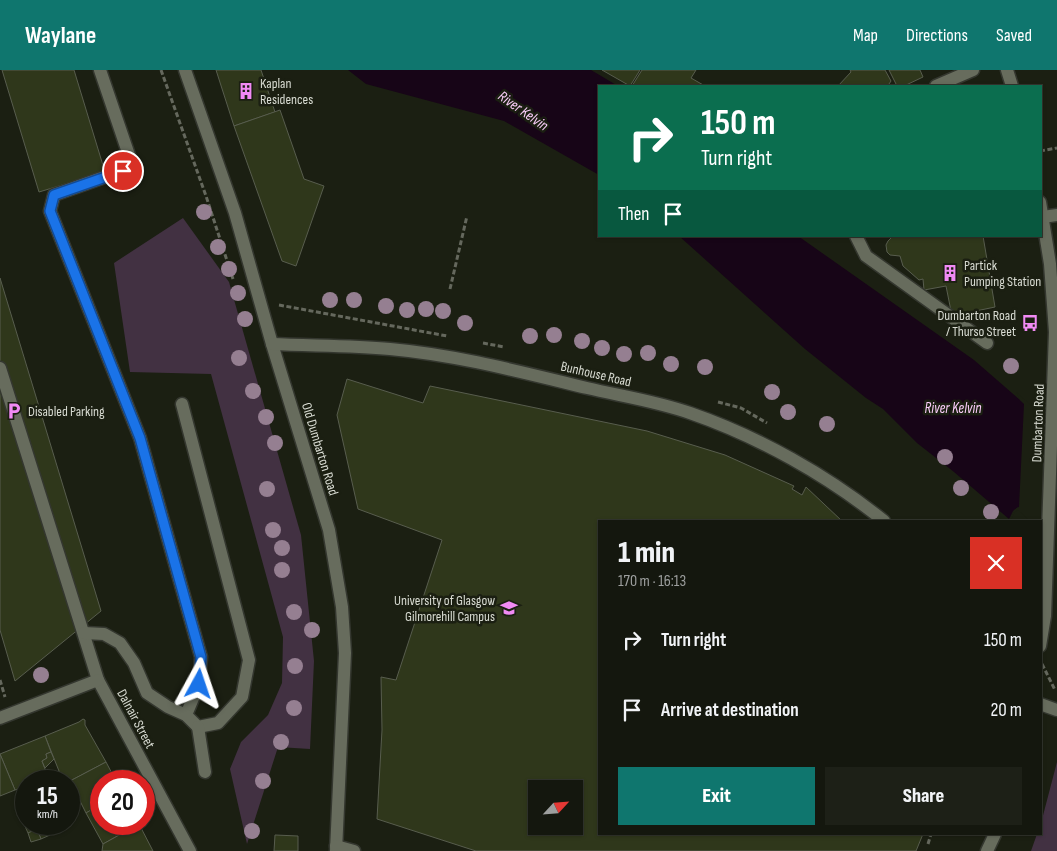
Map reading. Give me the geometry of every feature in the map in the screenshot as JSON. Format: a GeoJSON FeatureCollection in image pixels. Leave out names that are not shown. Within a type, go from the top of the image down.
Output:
{"type":"FeatureCollection","features":[{"type":"Feature","properties":{"kind":"street"},"geometry":{"type":"LineString","coordinates":[[100,70],[133,167],[54,195],[50,211],[140,438],[201,657],[199,684],[186,715]]}},
{"type":"Feature","properties":{"kind":"street","name":"Old Dumbarton Road"},"geometry":{"type":"LineString","coordinates":[[185,70],[235,213],[272,344],[329,530],[342,607],[344,653],[336,848]]}},
{"type":"Feature","properties":{"kind":"street"},"geometry":{"type":"LineString","coordinates":[[938,85],[973,70]]}},
{"type":"Feature","properties":{"kind":"street"},"geometry":{"type":"LineString","coordinates":[[1007,70],[1012,85]]}},
{"type":"Feature","properties":{"kind":"street"},"geometry":{"type":"LineString","coordinates":[[1042,217],[1057,215]]}},
{"type":"Feature","properties":{"kind":"street","name":"Dumbarton Road"},"geometry":{"type":"LineString","coordinates":[[1042,217],[1049,257],[1056,335],[1045,616],[1042,634]]}},
{"type":"Feature","properties":{"kind":"street"},"geometry":{"type":"LineString","coordinates":[[856,237],[866,256],[987,343]]}},
{"type":"Feature","properties":{"kind":"street","name":"Bunhouse Road"},"geometry":{"type":"LineString","coordinates":[[272,344],[390,349],[489,364],[681,410],[761,443],[852,497],[883,520]]}},
{"type":"Feature","properties":{"kind":"street","name":"Dalnair Street"},"geometry":{"type":"LineString","coordinates":[[0,368],[98,680],[190,851]]}},
{"type":"Feature","properties":{"kind":"street"},"geometry":{"type":"LineString","coordinates":[[182,404],[250,660],[242,697],[218,723],[198,727]]}},
{"type":"Feature","properties":{"kind":"street"},"geometry":{"type":"LineString","coordinates":[[84,633],[104,634],[120,643],[134,663],[147,693],[168,707],[186,715],[198,727],[205,772]]}},
{"type":"Feature","properties":{"kind":"street"},"geometry":{"type":"LineString","coordinates":[[0,718],[98,680]]}},
{"type":"Feature","properties":{"kind":"street"},"geometry":{"type":"LineString","coordinates":[[1042,705],[1057,710]]}},
{"type":"Feature","properties":{"kind":"street"},"geometry":{"type":"LineString","coordinates":[[987,851],[995,835]]}},
{"type":"Feature","properties":{"kind":"street"},"geometry":{"type":"LineString","coordinates":[[336,848],[354,851]]}},
{"type":"Feature","properties":{"kind":"path"},"geometry":{"type":"LineString","coordinates":[[161,70],[206,196],[235,285]]}},
{"type":"Feature","properties":{"kind":"path"},"geometry":{"type":"LineString","coordinates":[[1042,151],[1057,148]]}},
{"type":"Feature","properties":{"kind":"path"},"geometry":{"type":"LineString","coordinates":[[450,289],[467,216]]}},
{"type":"Feature","properties":{"kind":"path"},"geometry":{"type":"LineString","coordinates":[[1042,663],[1057,694]]}},
{"type":"Feature","properties":{"kind":"path"},"geometry":{"type":"LineString","coordinates":[[928,844],[931,835]]}},
{"type":"Feature","properties":{"kind":"shaded area"},"geometry":{"type":"Polygon","coordinates":[[[183,218],[229,282],[301,535],[314,661],[310,749],[278,747],[247,844],[230,769],[241,742],[268,715],[282,683],[283,637],[211,374],[130,372],[114,263],[183,218]]]}},
{"type":"Feature","properties":{"kind":"shaded area"},"geometry":{"type":"Polygon","coordinates":[[[1057,762],[1057,851],[1031,851],[1037,835],[1042,835],[1042,819],[1057,762]]]}},
{"type":"Feature","properties":{"kind":"water","name":"River Kelvin"},"geometry":{"type":"Polygon","coordinates":[[[348,70],[591,70],[616,85],[598,85],[598,174],[504,121],[366,84],[348,70]]]}},
{"type":"Feature","properties":{"kind":"water","name":"River Kelvin"},"geometry":{"type":"Polygon","coordinates":[[[680,237],[799,237],[974,360],[1057,432],[1040,520],[1033,520],[1018,507],[1013,511],[1009,519],[917,443],[883,409],[866,398],[805,349],[680,237]]]}},
{"type":"Feature","properties":{"kind":"pier","name":"River Kelvin"},"geometry":{"type":"Polygon","coordinates":[[[1016,392],[1057,428],[1057,546],[1042,533],[1042,520],[1029,520],[1018,510],[1010,519],[1014,510],[1019,507],[1024,404],[1016,392]]]}},
{"type":"Feature","properties":{"kind":"building"},"geometry":{"type":"Polygon","coordinates":[[[2,70],[74,70],[105,172],[39,192],[2,70]]]}},
{"type":"Feature","properties":{"kind":"building","name":"Kaplan Residences"},"geometry":{"type":"Polygon","coordinates":[[[216,70],[261,70],[275,112],[234,126],[216,70]]]}},
{"type":"Feature","properties":{"kind":"building"},"geometry":{"type":"Polygon","coordinates":[[[602,70],[640,70],[631,85],[602,70]]]}},
{"type":"Feature","properties":{"kind":"building"},"geometry":{"type":"Polygon","coordinates":[[[642,70],[696,70],[691,78],[703,85],[633,85],[642,70]]]}},
{"type":"Feature","properties":{"kind":"building"},"geometry":{"type":"Polygon","coordinates":[[[850,70],[885,70],[891,81],[890,85],[839,85],[851,72],[850,70]]]}},
{"type":"Feature","properties":{"kind":"building"},"geometry":{"type":"Polygon","coordinates":[[[889,70],[920,70],[923,77],[906,85],[896,85],[889,70]]]}},
{"type":"Feature","properties":{"kind":"building"},"geometry":{"type":"Polygon","coordinates":[[[280,110],[304,179],[324,186],[296,266],[282,261],[234,126],[280,110]]]}},
{"type":"Feature","properties":{"kind":"building","name":"Partick Pumping Station"},"geometry":{"type":"Polygon","coordinates":[[[892,237],[983,237],[995,307],[952,316],[946,286],[924,290],[923,279],[919,280],[903,266],[900,256],[890,255],[887,252],[886,245],[892,237]]]}},
{"type":"Feature","properties":{"kind":"building"},"geometry":{"type":"Polygon","coordinates":[[[0,278],[101,611],[15,681],[0,630],[0,278]]]}},
{"type":"Feature","properties":{"kind":"building","name":"University of Glasgow Gilmorehill Campus"},"geometry":{"type":"Polygon","coordinates":[[[347,379],[423,403],[430,386],[647,431],[725,455],[794,486],[792,489],[802,495],[806,487],[841,520],[598,520],[598,835],[923,835],[916,851],[476,851],[377,819],[382,730],[381,677],[396,680],[442,540],[358,509],[337,415],[347,379]]]}},
{"type":"Feature","properties":{"kind":"building"},"geometry":{"type":"Polygon","coordinates":[[[83,719],[85,720],[85,725],[106,762],[80,776],[80,770],[59,770],[45,736],[83,719]]]}},
{"type":"Feature","properties":{"kind":"building"},"geometry":{"type":"Polygon","coordinates":[[[45,736],[51,752],[46,754],[47,758],[42,761],[45,770],[15,770],[15,790],[0,754],[45,736]]]}},
{"type":"Feature","properties":{"kind":"building"},"geometry":{"type":"Polygon","coordinates":[[[51,752],[54,759],[45,768],[42,761],[47,758],[46,754],[51,752]]]}},
{"type":"Feature","properties":{"kind":"building"},"geometry":{"type":"Polygon","coordinates":[[[0,754],[15,790],[0,796],[0,754]]]}},
{"type":"Feature","properties":{"kind":"building"},"geometry":{"type":"Polygon","coordinates":[[[106,762],[110,770],[91,770],[106,762]]]}},
{"type":"Feature","properties":{"kind":"building"},"geometry":{"type":"Polygon","coordinates":[[[90,770],[90,811],[86,813],[80,801],[80,776],[90,770]]]}},
{"type":"Feature","properties":{"kind":"building"},"geometry":{"type":"Polygon","coordinates":[[[90,811],[90,820],[86,813],[90,811]]]}},
{"type":"Feature","properties":{"kind":"building"},"geometry":{"type":"Polygon","coordinates":[[[29,835],[39,835],[41,839],[31,842],[29,835]]]}},
{"type":"Feature","properties":{"kind":"building"},"geometry":{"type":"Polygon","coordinates":[[[39,835],[50,835],[41,839],[39,835]]]}},
{"type":"Feature","properties":{"kind":"building"},"geometry":{"type":"Polygon","coordinates":[[[98,835],[119,835],[103,844],[98,835]]]}},
{"type":"Feature","properties":{"kind":"building"},"geometry":{"type":"Polygon","coordinates":[[[119,835],[145,835],[153,851],[102,851],[103,844],[119,835]]]}},
{"type":"Feature","properties":{"kind":"building"},"geometry":{"type":"Polygon","coordinates":[[[275,835],[298,836],[298,851],[274,851],[275,835]]]}},
{"type":"Feature","properties":{"kind":"place","name":"Kaplan Residences"},"geometry":{"type":"Point","coordinates":[246,91]}},
{"type":"Feature","properties":{"kind":"place","name":"Partick Pumping Station"},"geometry":{"type":"Point","coordinates":[950,273]}},
{"type":"Feature","properties":{"kind":"place","name":"Dumbarton Road / Thurso Street"},"geometry":{"type":"Point","coordinates":[1030,323]}},
{"type":"Feature","properties":{"kind":"place","name":"Disabled Parking"},"geometry":{"type":"Point","coordinates":[14,411]}},
{"type":"Feature","properties":{"kind":"place","name":"University of Glasgow Gilmorehill Campus"},"geometry":{"type":"Point","coordinates":[509,608]}},
{"type":"Feature","properties":{"kind":"route"},"geometry":{"type":"LineString","coordinates":[[123,171],[54,195],[50,211],[140,438],[201,657],[199,684]]}}]}
